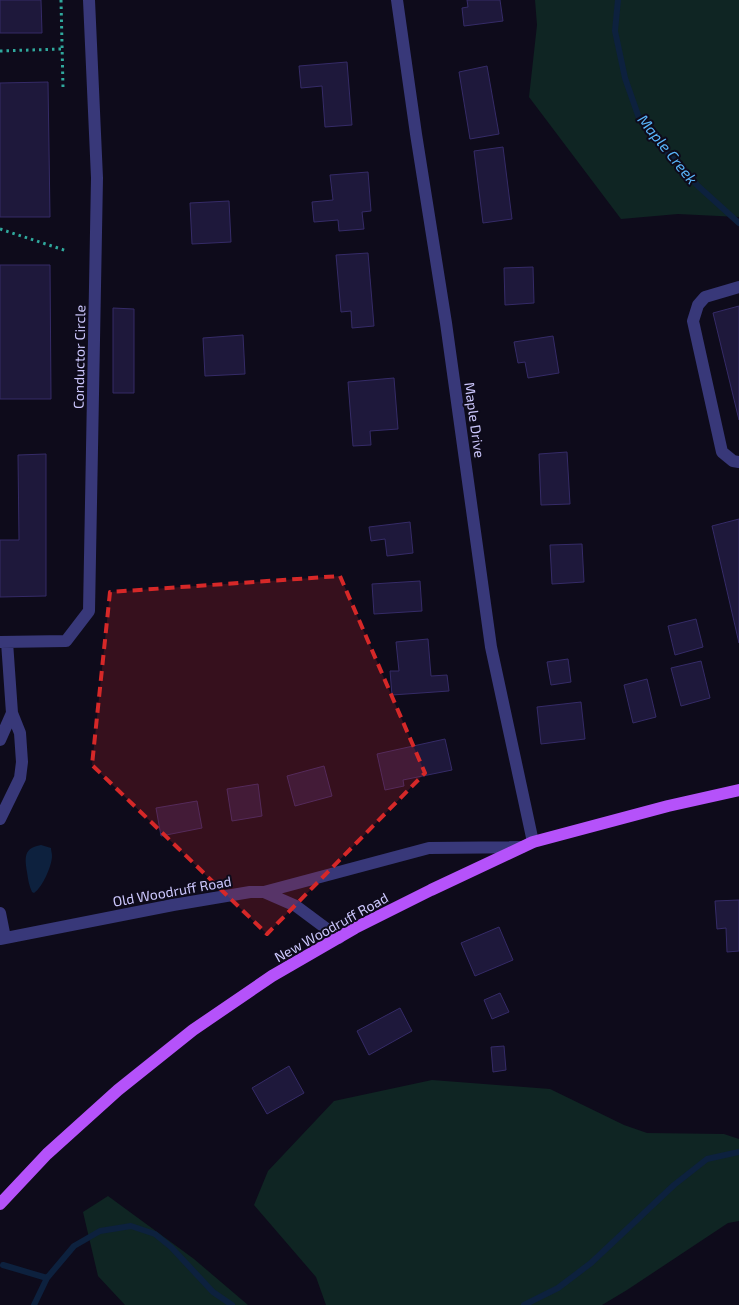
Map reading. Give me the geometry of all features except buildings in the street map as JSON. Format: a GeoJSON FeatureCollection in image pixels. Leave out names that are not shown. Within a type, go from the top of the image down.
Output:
{"type":"FeatureCollection","features":[{"type":"Feature","properties":{"kind":"main road","name":"New Woodruff Road"},"geometry":{"type":"LineString","coordinates":[[0,1204],[47,1154],[111,1096],[185,1036],[272,976],[355,928],[527,845],[668,806],[739,790]]}},
{"type":"Feature","properties":{"kind":"street","name":"Conductor Circle"},"geometry":{"type":"LineString","coordinates":[[4,642],[66,641],[89,612],[97,178],[89,0]]}},
{"type":"Feature","properties":{"kind":"street","name":"Maple Drive"},"geometry":{"type":"LineString","coordinates":[[397,0],[446,323],[492,647],[527,845]]}},
{"type":"Feature","properties":{"kind":"street"},"geometry":{"type":"LineString","coordinates":[[739,286],[705,297],[698,305],[693,321],[722,452],[733,461],[739,462]]}},
{"type":"Feature","properties":{"kind":"street"},"geometry":{"type":"LineString","coordinates":[[0,819],[20,778],[22,762],[20,734],[12,713],[4,642]]}},
{"type":"Feature","properties":{"kind":"street"},"geometry":{"type":"LineString","coordinates":[[0,740],[12,713]]}},
{"type":"Feature","properties":{"kind":"street"},"geometry":{"type":"LineString","coordinates":[[264,892],[429,848],[527,845]]}},
{"type":"Feature","properties":{"kind":"street","name":"Old Woodruff Road"},"geometry":{"type":"LineString","coordinates":[[2,938],[173,905],[250,892],[264,892],[296,906],[339,938]]}},
{"type":"Feature","properties":{"kind":"street"},"geometry":{"type":"LineString","coordinates":[[0,913],[2,938]]}},
{"type":"Feature","properties":{"kind":"path"},"geometry":{"type":"LineString","coordinates":[[61,0],[63,88]]}},
{"type":"Feature","properties":{"kind":"path"},"geometry":{"type":"LineString","coordinates":[[0,51],[62,49]]}},
{"type":"Feature","properties":{"kind":"path"},"geometry":{"type":"LineString","coordinates":[[0,229],[67,251]]}},
{"type":"Feature","properties":{"kind":"highlighted area"},"geometry":{"type":"Polygon","coordinates":[[[340,576],[425,773],[267,934],[92,765],[110,592],[340,576]]]}},
{"type":"Feature","properties":{"kind":"green space"},"geometry":{"type":"Polygon","coordinates":[[[535,0],[739,0],[739,217],[678,214],[621,219],[529,97],[537,25],[535,0]]]}},
{"type":"Feature","properties":{"kind":"green space"},"geometry":{"type":"Polygon","coordinates":[[[432,1080],[550,1089],[624,1125],[647,1133],[724,1134],[739,1139],[739,1221],[728,1223],[602,1305],[326,1305],[316,1277],[254,1205],[268,1171],[334,1101],[432,1080]]]}},
{"type":"Feature","properties":{"kind":"green space"},"geometry":{"type":"Polygon","coordinates":[[[108,1196],[194,1259],[248,1305],[125,1305],[98,1276],[83,1212],[108,1196]]]}},
{"type":"Feature","properties":{"kind":"water"},"geometry":{"type":"Polygon","coordinates":[[[41,845],[51,848],[52,860],[43,882],[34,893],[29,882],[26,854],[35,846],[41,845]]]}},
{"type":"Feature","properties":{"kind":"waterway","name":"Maple Creek"},"geometry":{"type":"LineString","coordinates":[[618,0],[615,31],[625,78],[639,118],[698,186],[739,223]]}},
{"type":"Feature","properties":{"kind":"waterway"},"geometry":{"type":"LineString","coordinates":[[524,1305],[558,1288],[591,1263],[674,1185],[707,1159],[739,1152]]}},
{"type":"Feature","properties":{"kind":"waterway"},"geometry":{"type":"LineString","coordinates":[[34,1305],[47,1278],[74,1246],[100,1231],[131,1226],[155,1234],[171,1247],[213,1292],[232,1305]]}},
{"type":"Feature","properties":{"kind":"waterway"},"geometry":{"type":"LineString","coordinates":[[3,1265],[47,1278]]}}]}
